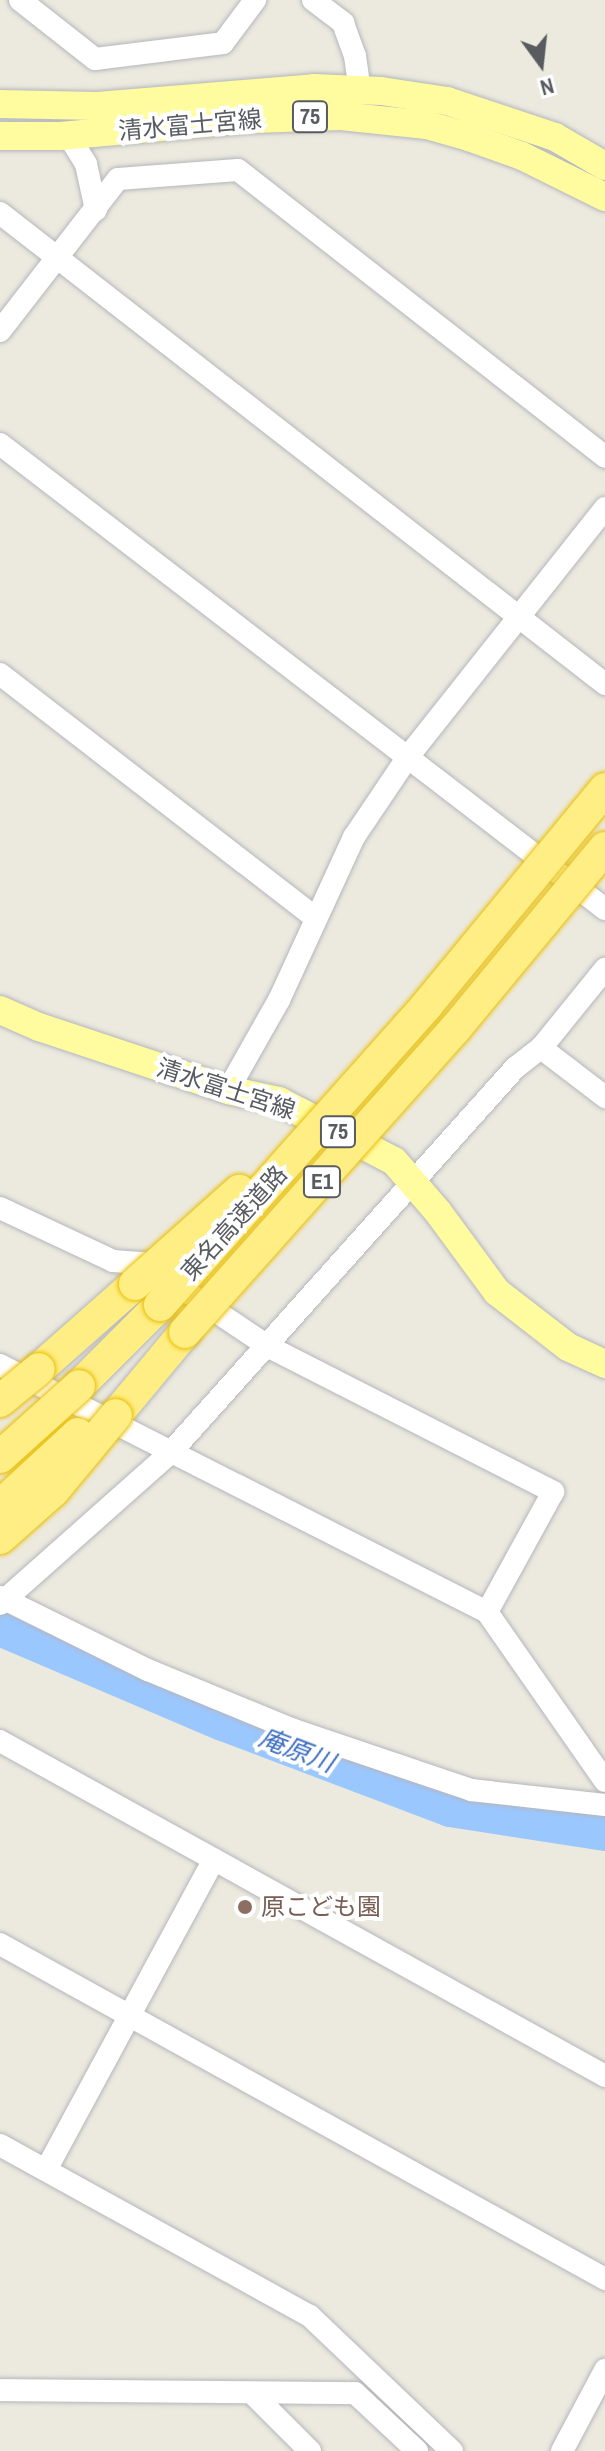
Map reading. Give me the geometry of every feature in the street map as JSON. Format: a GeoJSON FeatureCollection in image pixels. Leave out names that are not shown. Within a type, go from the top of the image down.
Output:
{"type":"FeatureCollection","features":[{"type":"Feature","properties":{"kind":"highway","name":"東名高速道路"},"geometry":{"type":"LineString","coordinates":[[0,1457],[79,1386],[160,1305],[365,1077],[605,789]]}},
{"type":"Feature","properties":{"kind":"highway","name":"東名高速道路"},"geometry":{"type":"LineString","coordinates":[[0,1506],[114,1408],[185,1332],[445,1041],[605,848]]}},
{"type":"Feature","properties":{"kind":"highway"},"geometry":{"type":"LineString","coordinates":[[0,1401],[365,1077]]}},
{"type":"Feature","properties":{"kind":"highway"},"geometry":{"type":"LineString","coordinates":[[0,1538],[54,1490],[114,1408]]}},
{"type":"Feature","properties":{"kind":"main road","name":"清水富士宮線"},"geometry":{"type":"LineString","coordinates":[[0,104],[97,106],[223,93],[314,88],[360,90],[447,101],[555,137],[605,166]]}},
{"type":"Feature","properties":{"kind":"main road","name":"清水富士宮線"},"geometry":{"type":"LineString","coordinates":[[0,136],[68,135],[252,119],[341,116],[427,125],[522,156],[605,197]]}},
{"type":"Feature","properties":{"kind":"main road","name":"清水富士宮線"},"geometry":{"type":"LineString","coordinates":[[0,1010],[39,1027],[228,1090],[279,1101],[394,1161],[413,1181],[497,1292],[568,1347],[605,1364]]}},
{"type":"Feature","properties":{"kind":"street"},"geometry":{"type":"LineString","coordinates":[[20,0],[95,59],[223,43],[255,0]]}},
{"type":"Feature","properties":{"kind":"street"},"geometry":{"type":"LineString","coordinates":[[313,0],[343,23],[355,56],[360,90]]}},
{"type":"Feature","properties":{"kind":"street"},"geometry":{"type":"LineString","coordinates":[[68,135],[86,164],[96,210]]}},
{"type":"Feature","properties":{"kind":"street"},"geometry":{"type":"LineString","coordinates":[[0,331],[118,179],[238,170],[605,457]]}},
{"type":"Feature","properties":{"kind":"street"},"geometry":{"type":"LineString","coordinates":[[0,213],[605,684]]}},
{"type":"Feature","properties":{"kind":"street"},"geometry":{"type":"LineString","coordinates":[[0,444],[605,909]]}},
{"type":"Feature","properties":{"kind":"street"},"geometry":{"type":"LineString","coordinates":[[228,1090],[279,1000],[314,917],[354,837],[407,758],[605,508]]}},
{"type":"Feature","properties":{"kind":"street"},"geometry":{"type":"LineString","coordinates":[[0,674],[314,917]]}},
{"type":"Feature","properties":{"kind":"street"},"geometry":{"type":"LineString","coordinates":[[605,969],[541,1048],[515,1068],[269,1347],[171,1452],[2,1600],[148,1670],[291,1729],[471,1790],[605,1805]]}},
{"type":"Feature","properties":{"kind":"street"},"geometry":{"type":"LineString","coordinates":[[541,1048],[605,1097]]}},
{"type":"Feature","properties":{"kind":"street"},"geometry":{"type":"LineString","coordinates":[[0,1208],[113,1261],[144,1263],[269,1347],[553,1492],[487,1612]]}},
{"type":"Feature","properties":{"kind":"street"},"geometry":{"type":"LineString","coordinates":[[0,1365],[487,1612],[605,1781]]}},
{"type":"Feature","properties":{"kind":"street"},"geometry":{"type":"LineString","coordinates":[[0,1741],[605,2076]]}},
{"type":"Feature","properties":{"kind":"street"},"geometry":{"type":"LineString","coordinates":[[46,2170],[127,2015],[214,1859]]}},
{"type":"Feature","properties":{"kind":"street"},"geometry":{"type":"LineString","coordinates":[[0,1944],[605,2279]]}},
{"type":"Feature","properties":{"kind":"street"},"geometry":{"type":"LineString","coordinates":[[0,2145],[310,2316],[452,2451]]}},
{"type":"Feature","properties":{"kind":"street"},"geometry":{"type":"LineString","coordinates":[[562,2451],[605,2370]]}},
{"type":"Feature","properties":{"kind":"street"},"geometry":{"type":"LineString","coordinates":[[0,2390],[355,2393],[417,2451]]}},
{"type":"Feature","properties":{"kind":"street"},"geometry":{"type":"LineString","coordinates":[[252,2393],[310,2451]]}},
{"type":"Feature","properties":{"kind":"waterway","name":"庵原川"},"geometry":{"type":"LineString","coordinates":[[0,1627],[223,1722],[450,1808],[605,1832]]}},
{"type":"Feature","properties":{"kind":"place","name":"原こども園"},"geometry":{"type":"Point","coordinates":[245,1907]}}]}
